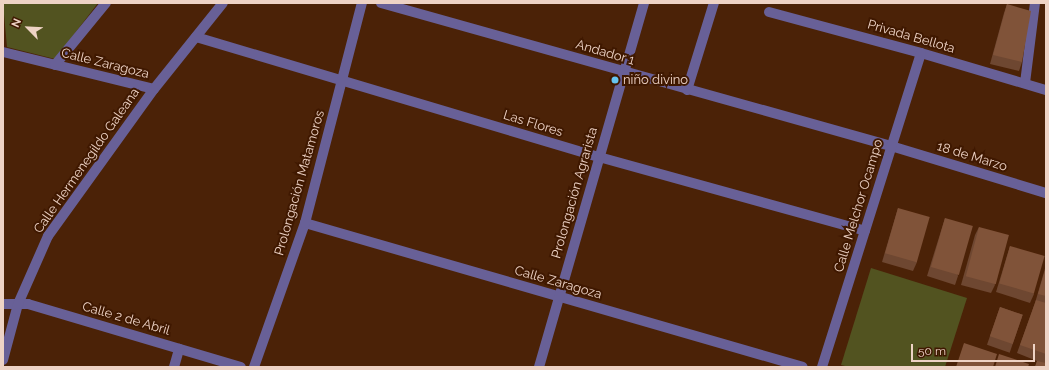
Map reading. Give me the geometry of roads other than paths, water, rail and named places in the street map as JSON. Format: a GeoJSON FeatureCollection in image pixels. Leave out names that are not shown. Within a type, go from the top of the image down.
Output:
{"type":"FeatureCollection","features":[{"type":"Feature","properties":{"kind":"street"},"geometry":{"type":"LineString","coordinates":[[55,65],[106,3]]}},
{"type":"Feature","properties":{"kind":"street","name":"Calle Hermenegildo Galeana"},"geometry":{"type":"LineString","coordinates":[[3,360],[18,304],[48,236],[154,89],[223,3]]}},
{"type":"Feature","properties":{"kind":"street","name":"Prolongación Matamoros"},"geometry":{"type":"LineString","coordinates":[[254,367],[305,223],[362,3]]}},
{"type":"Feature","properties":{"kind":"street","name":"Andador 1"},"geometry":{"type":"LineString","coordinates":[[381,3],[891,146]]}},
{"type":"Feature","properties":{"kind":"street","name":"Prolongación Agrarista"},"geometry":{"type":"LineString","coordinates":[[539,367],[644,3]]}},
{"type":"Feature","properties":{"kind":"street"},"geometry":{"type":"LineString","coordinates":[[687,90],[714,3]]}},
{"type":"Feature","properties":{"kind":"street"},"geometry":{"type":"LineString","coordinates":[[1025,83],[1035,3]]}},
{"type":"Feature","properties":{"kind":"street","name":"Privada Bellota"},"geometry":{"type":"LineString","coordinates":[[769,12],[920,53],[1046,90]]}},
{"type":"Feature","properties":{"kind":"street","name":"Las Flores"},"geometry":{"type":"LineString","coordinates":[[196,37],[599,157],[865,231]]}},
{"type":"Feature","properties":{"kind":"street","name":"Calle Zaragoza"},"geometry":{"type":"LineString","coordinates":[[3,50],[55,65],[154,89]]}},
{"type":"Feature","properties":{"kind":"street","name":"Calle Melchor Ocampo"},"geometry":{"type":"LineString","coordinates":[[822,367],[920,53]]}},
{"type":"Feature","properties":{"kind":"street","name":"18 de Marzo"},"geometry":{"type":"LineString","coordinates":[[891,146],[1046,193]]}},
{"type":"Feature","properties":{"kind":"street","name":"Calle Zaragoza"},"geometry":{"type":"LineString","coordinates":[[305,223],[803,367]]}},
{"type":"Feature","properties":{"kind":"street","name":"Calle 2 de Abril"},"geometry":{"type":"LineString","coordinates":[[3,304],[28,304],[241,367]]}},
{"type":"Feature","properties":{"kind":"street"},"geometry":{"type":"LineString","coordinates":[[174,367],[179,349]]}},
{"type":"Feature","properties":{"kind":"place","name":"niño divino"},"geometry":{"type":"Point","coordinates":[615,80]}}]}
